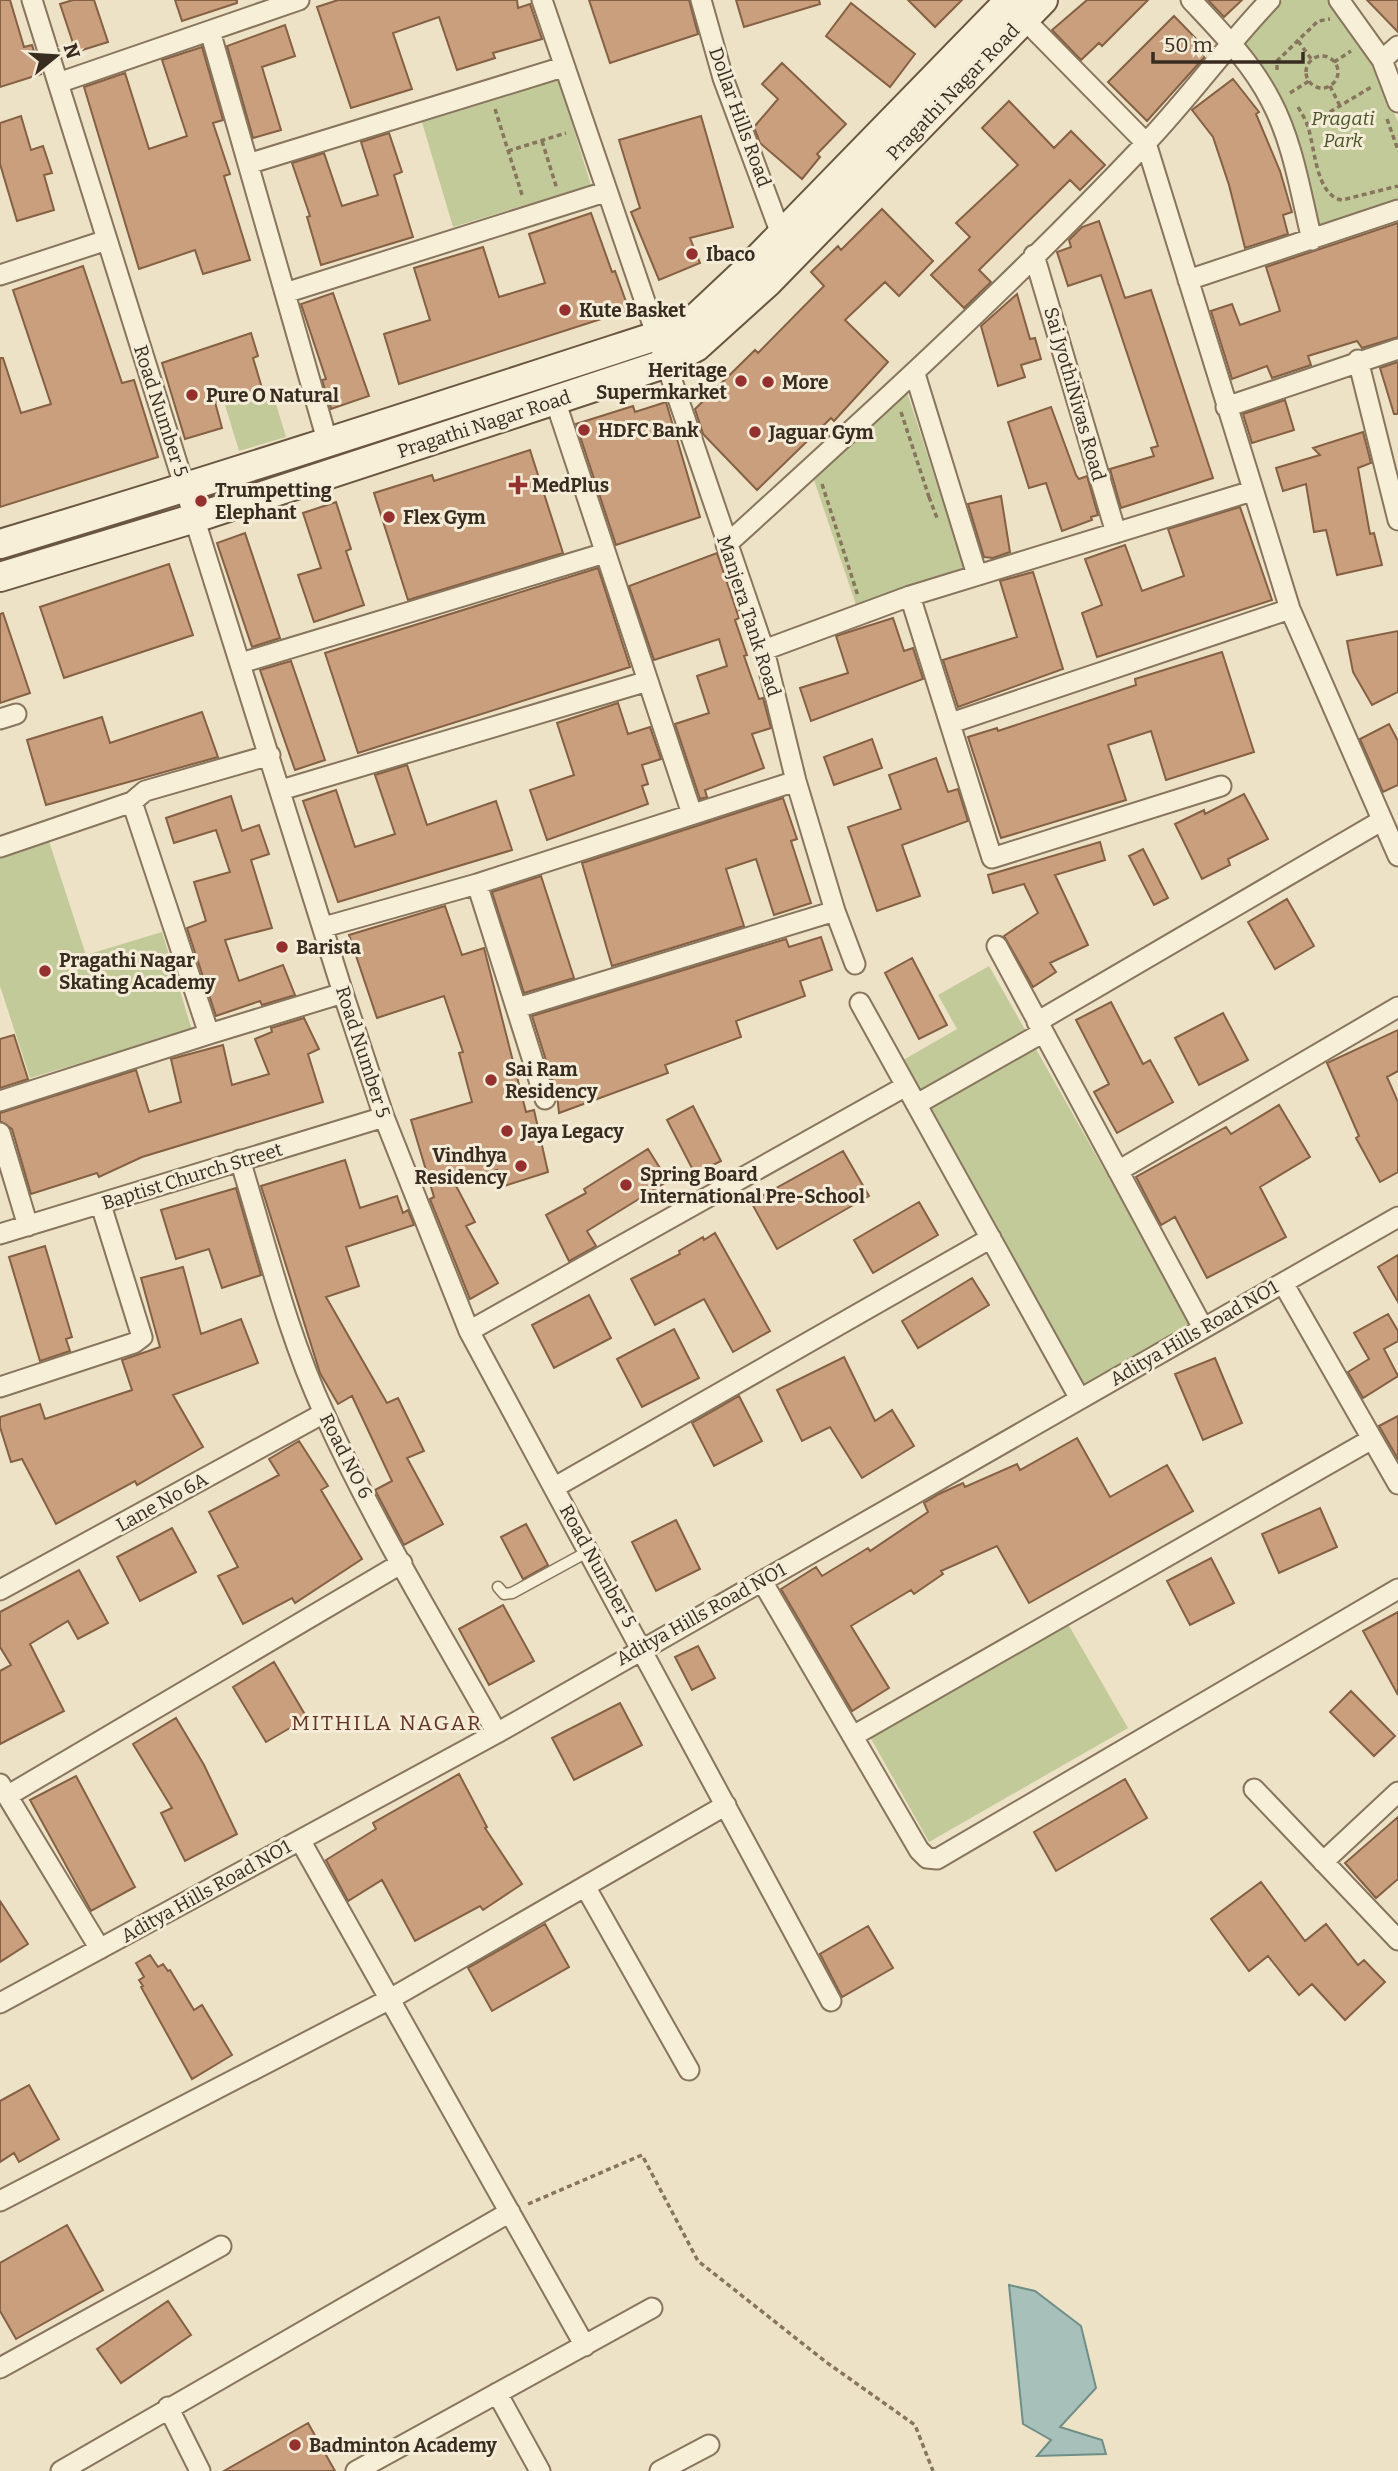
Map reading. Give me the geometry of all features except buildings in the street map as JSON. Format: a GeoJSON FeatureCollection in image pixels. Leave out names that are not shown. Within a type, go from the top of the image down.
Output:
{"type":"FeatureCollection","features":[{"type":"Feature","properties":{"kind":"main road","name":"Pragathi Nagar Road"},"geometry":{"type":"LineString","coordinates":[[0,544],[186,488],[327,440],[678,329],[696,317],[781,234],[1026,6]]}},
{"type":"Feature","properties":{"kind":"main road","name":"Pragathi Nagar Road"},"geometry":{"type":"LineString","coordinates":[[0,576],[195,518],[555,400],[664,364],[696,347],[768,282],[1026,6]]}},
{"type":"Feature","properties":{"kind":"street","name":"Road Number 5"},"geometry":{"type":"LineString","coordinates":[[32,0],[343,993],[384,1116],[469,1331],[831,2001]]}},
{"type":"Feature","properties":{"kind":"street"},"geometry":{"type":"LineString","coordinates":[[58,83],[299,0]]}},
{"type":"Feature","properties":{"kind":"street","name":"Manjera Tank Road"},"geometry":{"type":"LineString","coordinates":[[542,0],[583,127],[764,650],[796,781],[835,911],[855,964]]}},
{"type":"Feature","properties":{"kind":"street","name":"Dollar Hills Road"},"geometry":{"type":"LineString","coordinates":[[701,0],[723,78],[781,234]]}},
{"type":"Feature","properties":{"kind":"street"},"geometry":{"type":"LineString","coordinates":[[1191,0],[1230,42],[1273,103],[1295,170],[1312,240]]}},
{"type":"Feature","properties":{"kind":"street"},"geometry":{"type":"LineString","coordinates":[[726,545],[915,374],[1146,143],[1230,42],[1270,0]]}},
{"type":"Feature","properties":{"kind":"street"},"geometry":{"type":"LineString","coordinates":[[1339,0],[1382,60],[1398,102]]}},
{"type":"Feature","properties":{"kind":"street"},"geometry":{"type":"LineString","coordinates":[[1026,6],[1146,143],[1290,609],[1398,856]]}},
{"type":"Feature","properties":{"kind":"street"},"geometry":{"type":"LineString","coordinates":[[210,31],[327,440]]}},
{"type":"Feature","properties":{"kind":"street"},"geometry":{"type":"LineString","coordinates":[[1382,60],[1398,47]]}},
{"type":"Feature","properties":{"kind":"street"},"geometry":{"type":"LineString","coordinates":[[248,164],[563,67]]}},
{"type":"Feature","properties":{"kind":"street"},"geometry":{"type":"LineString","coordinates":[[285,293],[606,192]]}},
{"type":"Feature","properties":{"kind":"street"},"geometry":{"type":"LineString","coordinates":[[1188,280],[1398,210]]}},
{"type":"Feature","properties":{"kind":"street"},"geometry":{"type":"LineString","coordinates":[[0,275],[107,240]]}},
{"type":"Feature","properties":{"kind":"street","name":"Sai JyothiNivas Road"},"geometry":{"type":"LineString","coordinates":[[1034,255],[1116,533]]}},
{"type":"Feature","properties":{"kind":"street"},"geometry":{"type":"LineString","coordinates":[[1226,407],[1358,360],[1398,349]]}},
{"type":"Feature","properties":{"kind":"street"},"geometry":{"type":"LineString","coordinates":[[1358,360],[1398,520]]}},
{"type":"Feature","properties":{"kind":"street"},"geometry":{"type":"LineString","coordinates":[[915,374],[977,575]]}},
{"type":"Feature","properties":{"kind":"street"},"geometry":{"type":"LineString","coordinates":[[555,400],[692,814]]}},
{"type":"Feature","properties":{"kind":"street"},"geometry":{"type":"LineString","coordinates":[[764,650],[910,596],[1252,491]]}},
{"type":"Feature","properties":{"kind":"street"},"geometry":{"type":"LineString","coordinates":[[241,663],[606,553]]}},
{"type":"Feature","properties":{"kind":"street"},"geometry":{"type":"LineString","coordinates":[[910,596],[992,858],[1221,786]]}},
{"type":"Feature","properties":{"kind":"street"},"geometry":{"type":"LineString","coordinates":[[951,723],[1290,609]]}},
{"type":"Feature","properties":{"kind":"street"},"geometry":{"type":"LineString","coordinates":[[281,790],[648,681]]}},
{"type":"Feature","properties":{"kind":"street"},"geometry":{"type":"LineString","coordinates":[[0,847],[132,802],[145,791],[270,755]]}},
{"type":"Feature","properties":{"kind":"street"},"geometry":{"type":"LineString","coordinates":[[324,927],[477,884],[796,781]]}},
{"type":"Feature","properties":{"kind":"street"},"geometry":{"type":"LineString","coordinates":[[132,802],[209,1034]]}},
{"type":"Feature","properties":{"kind":"street"},"geometry":{"type":"LineString","coordinates":[[917,1104],[1381,821]]}},
{"type":"Feature","properties":{"kind":"street"},"geometry":{"type":"LineString","coordinates":[[477,884],[545,1099]]}},
{"type":"Feature","properties":{"kind":"street"},"geometry":{"type":"LineString","coordinates":[[517,1008],[835,911]]}},
{"type":"Feature","properties":{"kind":"street"},"geometry":{"type":"LineString","coordinates":[[997,946],[1203,1328]]}},
{"type":"Feature","properties":{"kind":"street"},"geometry":{"type":"LineString","coordinates":[[0,1101],[343,993]]}},
{"type":"Feature","properties":{"kind":"street"},"geometry":{"type":"LineString","coordinates":[[859,1003],[1080,1399]]}},
{"type":"Feature","properties":{"kind":"street"},"geometry":{"type":"LineString","coordinates":[[1118,1171],[1398,1007]]}},
{"type":"Feature","properties":{"kind":"street"},"geometry":{"type":"LineString","coordinates":[[469,1331],[906,1086]]}},
{"type":"Feature","properties":{"kind":"street","name":"Baptist Church Street"},"geometry":{"type":"LineString","coordinates":[[0,1234],[384,1116]]}},
{"type":"Feature","properties":{"kind":"street"},"geometry":{"type":"LineString","coordinates":[[0,1133],[28,1226]]}},
{"type":"Feature","properties":{"kind":"street","name":"Road NO 6"},"geometry":{"type":"LineString","coordinates":[[240,1160],[293,1332],[324,1413],[402,1563],[497,1733]]}},
{"type":"Feature","properties":{"kind":"street"},"geometry":{"type":"LineString","coordinates":[[0,1387],[134,1343],[142,1337],[101,1205]]}},
{"type":"Feature","properties":{"kind":"street","name":"Aditya Hills Road NO1"},"geometry":{"type":"LineString","coordinates":[[0,2003],[497,1733],[642,1647],[1398,1217]]}},
{"type":"Feature","properties":{"kind":"street"},"geometry":{"type":"LineString","coordinates":[[555,1487],[990,1238]]}},
{"type":"Feature","properties":{"kind":"street"},"geometry":{"type":"LineString","coordinates":[[1283,1283],[1398,1484]]}},
{"type":"Feature","properties":{"kind":"street","name":"Lane No 6A"},"geometry":{"type":"LineString","coordinates":[[0,1590],[324,1413]]}},
{"type":"Feature","properties":{"kind":"street"},"geometry":{"type":"LineString","coordinates":[[853,1736],[1372,1439]]}},
{"type":"Feature","properties":{"kind":"street"},"geometry":{"type":"LineString","coordinates":[[100,1949],[5,1798],[402,1563]]}},
{"type":"Feature","properties":{"kind":"street"},"geometry":{"type":"LineString","coordinates":[[762,1581],[919,1850],[927,1858],[937,1859],[1398,1589]]}},
{"type":"Feature","properties":{"kind":"street"},"geometry":{"type":"LineString","coordinates":[[1254,1789],[1398,1940]]}},
{"type":"Feature","properties":{"kind":"street"},"geometry":{"type":"LineString","coordinates":[[1324,1862],[1398,1792]]}},
{"type":"Feature","properties":{"kind":"street"},"geometry":{"type":"LineString","coordinates":[[0,2201],[390,1999],[726,1805]]}},
{"type":"Feature","properties":{"kind":"street"},"geometry":{"type":"LineString","coordinates":[[300,1840],[585,2346]]}},
{"type":"Feature","properties":{"kind":"street"},"geometry":{"type":"LineString","coordinates":[[586,1888],[689,2070]]}},
{"type":"Feature","properties":{"kind":"street"},"geometry":{"type":"LineString","coordinates":[[61,2471],[167,2407],[510,2212]]}},
{"type":"Feature","properties":{"kind":"street"},"geometry":{"type":"LineString","coordinates":[[0,2368],[221,2246]]}},
{"type":"Feature","properties":{"kind":"street"},"geometry":{"type":"LineString","coordinates":[[356,2471],[652,2308]]}},
{"type":"Feature","properties":{"kind":"street"},"geometry":{"type":"LineString","coordinates":[[497,2393],[540,2471]]}},
{"type":"Feature","properties":{"kind":"street"},"geometry":{"type":"LineString","coordinates":[[167,2407],[200,2471]]}},
{"type":"Feature","properties":{"kind":"street"},"geometry":{"type":"LineString","coordinates":[[660,2471],[709,2445]]}},
{"type":"Feature","properties":{"kind":"lane"},"geometry":{"type":"LineString","coordinates":[[498,1587],[504,1594],[512,1593],[590,1551]]}},
{"type":"Feature","properties":{"kind":"path"},"geometry":{"type":"LineString","coordinates":[[1309,80],[1290,93],[1277,70],[1277,61],[1324,18],[1333,22]]}},
{"type":"Feature","properties":{"kind":"path"},"geometry":{"type":"LineString","coordinates":[[1298,41],[1312,60]]}},
{"type":"Feature","properties":{"kind":"path"},"geometry":{"type":"LineString","coordinates":[[1334,62],[1352,51],[1345,41]]}},
{"type":"Feature","properties":{"kind":"path"},"geometry":{"type":"LineString","coordinates":[[1324,57],[1334,62],[1338,75],[1330,86],[1316,86],[1309,80],[1307,69],[1312,60],[1324,57]]}},
{"type":"Feature","properties":{"kind":"path"},"geometry":{"type":"LineString","coordinates":[[1330,86],[1340,106]]}},
{"type":"Feature","properties":{"kind":"path"},"geometry":{"type":"LineString","coordinates":[[1374,86],[1308,125],[1317,163],[1329,192],[1342,200],[1398,186]]}},
{"type":"Feature","properties":{"kind":"path"},"geometry":{"type":"LineString","coordinates":[[489,90],[529,217]]}},
{"type":"Feature","properties":{"kind":"path"},"geometry":{"type":"LineString","coordinates":[[508,151],[583,127]]}},
{"type":"Feature","properties":{"kind":"path"},"geometry":{"type":"LineString","coordinates":[[541,141],[562,206]]}},
{"type":"Feature","properties":{"kind":"path"},"geometry":{"type":"LineString","coordinates":[[894,410],[900,410],[937,519]]}},
{"type":"Feature","properties":{"kind":"path"},"geometry":{"type":"LineString","coordinates":[[824,481],[822,492],[856,593],[865,599]]}},
{"type":"Feature","properties":{"kind":"path"},"geometry":{"type":"LineString","coordinates":[[929,497],[951,489]]}},
{"type":"Feature","properties":{"kind":"path"},"geometry":{"type":"LineString","coordinates":[[510,2212],[642,2155],[698,2261],[826,2362],[915,2425],[933,2471]]}},
{"type":"Feature","properties":{"kind":"green space","name":"Pragati Park"},"geometry":{"type":"Polygon","coordinates":[[[1283,0],[1332,0],[1374,69],[1398,122],[1398,207],[1319,228],[1240,42],[1283,0]]]}},
{"type":"Feature","properties":{"kind":"green space"},"geometry":{"type":"Polygon","coordinates":[[[558,78],[591,185],[453,227],[421,119],[558,78]]]}},
{"type":"Feature","properties":{"kind":"green space"},"geometry":{"type":"Polygon","coordinates":[[[906,389],[964,567],[856,605],[814,480],[906,389]]]}},
{"type":"Feature","properties":{"kind":"green space"},"geometry":{"type":"Polygon","coordinates":[[[272,391],[286,437],[239,451],[225,405],[272,391]]]}},
{"type":"Feature","properties":{"kind":"green space","name":"Pragathi Nagar Skating Academy"},"geometry":{"type":"Polygon","coordinates":[[[48,838],[86,955],[162,932],[192,1030],[30,1078],[0,986],[0,855],[48,838]]]}},
{"type":"Feature","properties":{"kind":"green space"},"geometry":{"type":"Polygon","coordinates":[[[989,966],[1191,1323],[1081,1386],[898,1063],[957,1029],[938,995],[989,966]]]}},
{"type":"Feature","properties":{"kind":"green space"},"geometry":{"type":"Polygon","coordinates":[[[1068,1624],[1128,1728],[929,1842],[870,1737],[1068,1624]]]}},
{"type":"Feature","properties":{"kind":"water"},"geometry":{"type":"Polygon","coordinates":[[[1009,2285],[1035,2291],[1081,2326],[1096,2388],[1060,2427],[1102,2440],[1106,2454],[1037,2456],[1051,2440],[1023,2424],[1009,2285]]]}},
{"type":"Feature","properties":{"kind":"place","name":"Ibaco"},"geometry":{"type":"Point","coordinates":[692,254]}},
{"type":"Feature","properties":{"kind":"place","name":"Kute Basket"},"geometry":{"type":"Point","coordinates":[565,310]}},
{"type":"Feature","properties":{"kind":"place","name":"Heritage Supermkarket"},"geometry":{"type":"Point","coordinates":[741,381]}},
{"type":"Feature","properties":{"kind":"place","name":"More"},"geometry":{"type":"Point","coordinates":[768,382]}},
{"type":"Feature","properties":{"kind":"place","name":"Pure O Natural"},"geometry":{"type":"Point","coordinates":[192,395]}},
{"type":"Feature","properties":{"kind":"place","name":"HDFC Bank"},"geometry":{"type":"Point","coordinates":[584,430]}},
{"type":"Feature","properties":{"kind":"place","name":"Jaguar Gym"},"geometry":{"type":"Point","coordinates":[755,432]}},
{"type":"Feature","properties":{"kind":"place","name":"MedPlus"},"geometry":{"type":"Point","coordinates":[518,485]}},
{"type":"Feature","properties":{"kind":"place","name":"Trumpetting Elephant"},"geometry":{"type":"Point","coordinates":[201,501]}},
{"type":"Feature","properties":{"kind":"place","name":"Flex Gym"},"geometry":{"type":"Point","coordinates":[389,517]}},
{"type":"Feature","properties":{"kind":"place","name":"Barista"},"geometry":{"type":"Point","coordinates":[282,947]}},
{"type":"Feature","properties":{"kind":"place","name":"Pragathi Nagar Skating Academy"},"geometry":{"type":"Point","coordinates":[45,971]}},
{"type":"Feature","properties":{"kind":"place","name":"Sai Ram Residency"},"geometry":{"type":"Point","coordinates":[491,1080]}},
{"type":"Feature","properties":{"kind":"place","name":"Jaya Legacy"},"geometry":{"type":"Point","coordinates":[507,1131]}},
{"type":"Feature","properties":{"kind":"place","name":"Vindhya Residency"},"geometry":{"type":"Point","coordinates":[521,1166]}},
{"type":"Feature","properties":{"kind":"place","name":"Spring Board International Pre-School"},"geometry":{"type":"Point","coordinates":[626,1185]}},
{"type":"Feature","properties":{"kind":"place","name":"Badminton Academy"},"geometry":{"type":"Point","coordinates":[295,2445]}},
{"type":"Feature","properties":{"kind":"district","name":"MITHILA NAGAR"},"geometry":{"type":"Point","coordinates":[387,1723]}}]}
